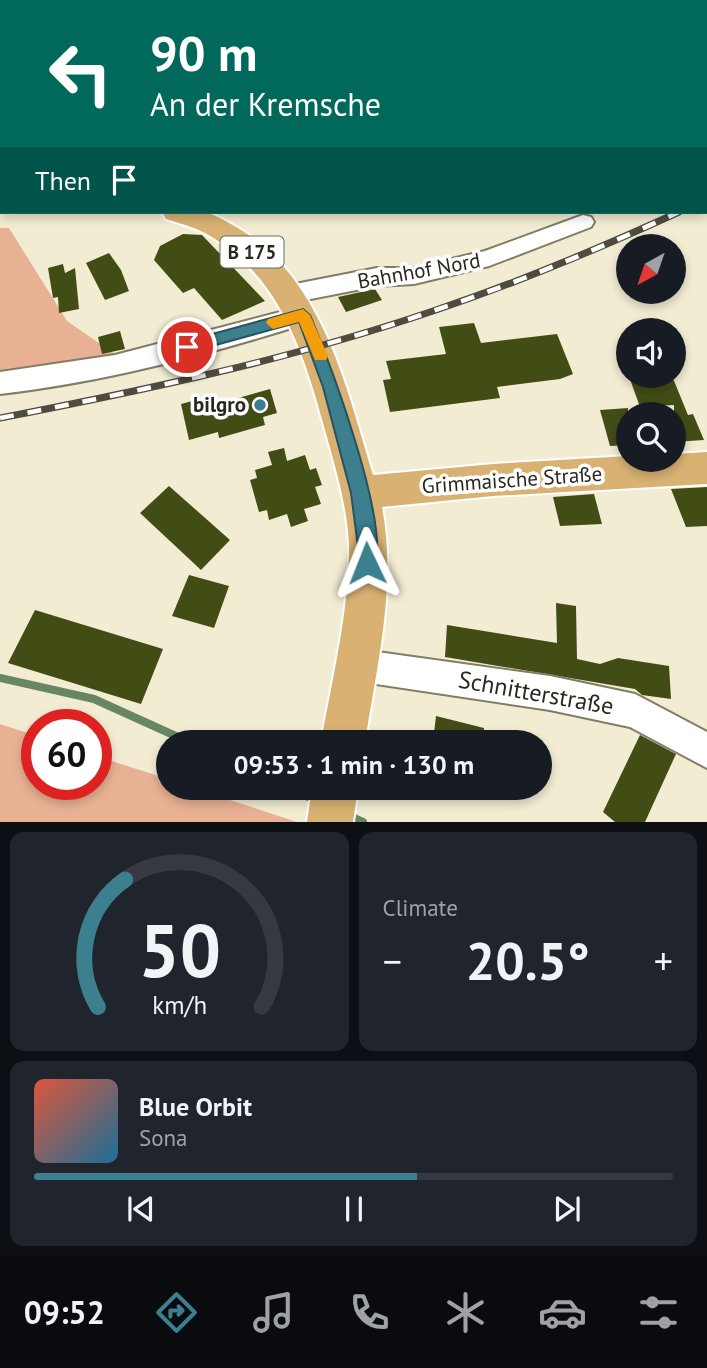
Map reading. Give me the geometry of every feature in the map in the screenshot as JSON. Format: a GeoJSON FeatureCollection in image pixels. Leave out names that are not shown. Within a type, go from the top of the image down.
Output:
{"type":"FeatureCollection","features":[{"type":"Feature","properties":{"kind":"main road","name":"B 175"},"geometry":{"type":"LineString","coordinates":[[181,214],[205,222],[239,241],[265,264],[297,304],[331,387],[360,493]]}},
{"type":"Feature","properties":{"kind":"main road","name":"Grimmaische Straße"},"geometry":{"type":"LineString","coordinates":[[360,493],[493,480],[707,468]]}},
{"type":"Feature","properties":{"kind":"main road"},"geometry":{"type":"LineString","coordinates":[[345,730],[356,665],[367,563],[367,530],[360,493]]}},
{"type":"Feature","properties":{"kind":"street","name":"Bahnhof Nord"},"geometry":{"type":"LineString","coordinates":[[0,383],[71,374],[138,360],[377,277],[414,276],[489,258],[583,222]]}},
{"type":"Feature","properties":{"kind":"street","name":"Schnitterstraße"},"geometry":{"type":"LineString","coordinates":[[356,665],[550,693],[635,711],[707,751]]}},
{"type":"Feature","properties":{"kind":"shaded area"},"geometry":{"type":"Polygon","coordinates":[[[0,228],[9,228],[67,321],[122,359],[0,377],[0,228]]]}},
{"type":"Feature","properties":{"kind":"shaded area"},"geometry":{"type":"Polygon","coordinates":[[[0,724],[21,731],[21,800],[112,800],[112,761],[156,775],[156,800],[230,800],[297,822],[0,822],[0,724]]]}},
{"type":"Feature","properties":{"kind":"building"},"geometry":{"type":"Polygon","coordinates":[[[183,234],[202,235],[265,301],[222,320],[194,288],[183,293],[154,260],[160,246],[183,234]]]}},
{"type":"Feature","properties":{"kind":"building"},"geometry":{"type":"Polygon","coordinates":[[[109,253],[121,270],[129,291],[105,300],[86,263],[109,253]]]}},
{"type":"Feature","properties":{"kind":"building"},"geometry":{"type":"Polygon","coordinates":[[[63,264],[65,273],[75,268],[79,309],[59,313],[58,297],[53,298],[48,268],[63,264]]]}},
{"type":"Feature","properties":{"kind":"building"},"geometry":{"type":"Polygon","coordinates":[[[375,289],[382,300],[346,312],[338,297],[375,289]]]}},
{"type":"Feature","properties":{"kind":"building"},"geometry":{"type":"Polygon","coordinates":[[[474,323],[481,343],[557,334],[573,374],[560,379],[497,387],[500,398],[390,412],[383,380],[391,379],[386,361],[446,354],[439,327],[474,323]]]}},
{"type":"Feature","properties":{"kind":"building"},"geometry":{"type":"Polygon","coordinates":[[[120,331],[125,349],[102,354],[98,337],[120,331]]]}},
{"type":"Feature","properties":{"kind":"building"},"geometry":{"type":"Polygon","coordinates":[[[633,388],[677,388],[683,402],[638,402],[633,388]]]}},
{"type":"Feature","properties":{"kind":"building"},"geometry":{"type":"Polygon","coordinates":[[[270,389],[277,413],[263,417],[265,425],[219,438],[218,432],[189,440],[181,404],[215,395],[217,404],[270,389]]]}},
{"type":"Feature","properties":{"kind":"building"},"geometry":{"type":"Polygon","coordinates":[[[616,409],[616,446],[610,446],[600,410],[616,409]]]}},
{"type":"Feature","properties":{"kind":"building"},"geometry":{"type":"Polygon","coordinates":[[[686,410],[688,415],[693,414],[704,440],[686,441],[686,410]]]}},
{"type":"Feature","properties":{"kind":"building"},"geometry":{"type":"Polygon","coordinates":[[[284,448],[287,461],[305,455],[310,470],[316,468],[322,485],[315,487],[321,504],[304,509],[308,521],[291,527],[287,514],[269,520],[267,510],[259,512],[250,480],[257,478],[255,470],[272,465],[268,452],[284,448]]]}},
{"type":"Feature","properties":{"kind":"building"},"geometry":{"type":"Polygon","coordinates":[[[169,486],[230,540],[201,570],[140,513],[169,486]]]}},
{"type":"Feature","properties":{"kind":"building"},"geometry":{"type":"Polygon","coordinates":[[[707,487],[707,526],[686,527],[671,489],[707,487]]]}},
{"type":"Feature","properties":{"kind":"building"},"geometry":{"type":"Polygon","coordinates":[[[594,494],[602,524],[560,526],[553,497],[594,494]]]}},
{"type":"Feature","properties":{"kind":"building"},"geometry":{"type":"Polygon","coordinates":[[[189,575],[229,586],[214,628],[172,616],[189,575]]]}},
{"type":"Feature","properties":{"kind":"building"},"geometry":{"type":"Polygon","coordinates":[[[556,603],[576,606],[577,659],[600,664],[618,658],[669,666],[671,699],[642,695],[635,689],[445,657],[447,625],[557,643],[556,603]]]}},
{"type":"Feature","properties":{"kind":"building"},"geometry":{"type":"Polygon","coordinates":[[[35,610],[163,649],[141,704],[8,663],[35,610]]]}},
{"type":"Feature","properties":{"kind":"building"},"geometry":{"type":"Polygon","coordinates":[[[436,716],[484,728],[484,730],[434,730],[436,716]]]}},
{"type":"Feature","properties":{"kind":"building"},"geometry":{"type":"Polygon","coordinates":[[[640,735],[676,754],[645,822],[615,822],[603,812],[640,735]]]}},
{"type":"Feature","properties":{"kind":"waterway"},"geometry":{"type":"LineString","coordinates":[[0,678],[94,699],[162,730]]}},
{"type":"Feature","properties":{"kind":"waterway"},"geometry":{"type":"LineString","coordinates":[[347,815],[363,822]]}},
{"type":"Feature","properties":{"kind":"railway"},"geometry":{"type":"LineString","coordinates":[[0,418],[273,359],[380,328],[526,277],[674,214]]}},
{"type":"Feature","properties":{"kind":"slow traffic"},"geometry":{"type":"LineString","coordinates":[[273,323],[303,315],[320,356]]}},
{"type":"Feature","properties":{"kind":"place","name":"bilgro"},"geometry":{"type":"Point","coordinates":[260,405]}},
{"type":"Feature","properties":{"kind":"route"},"geometry":{"type":"LineString","coordinates":[[187,347],[303,315],[324,364],[360,493],[367,530],[367,563]]}}]}
